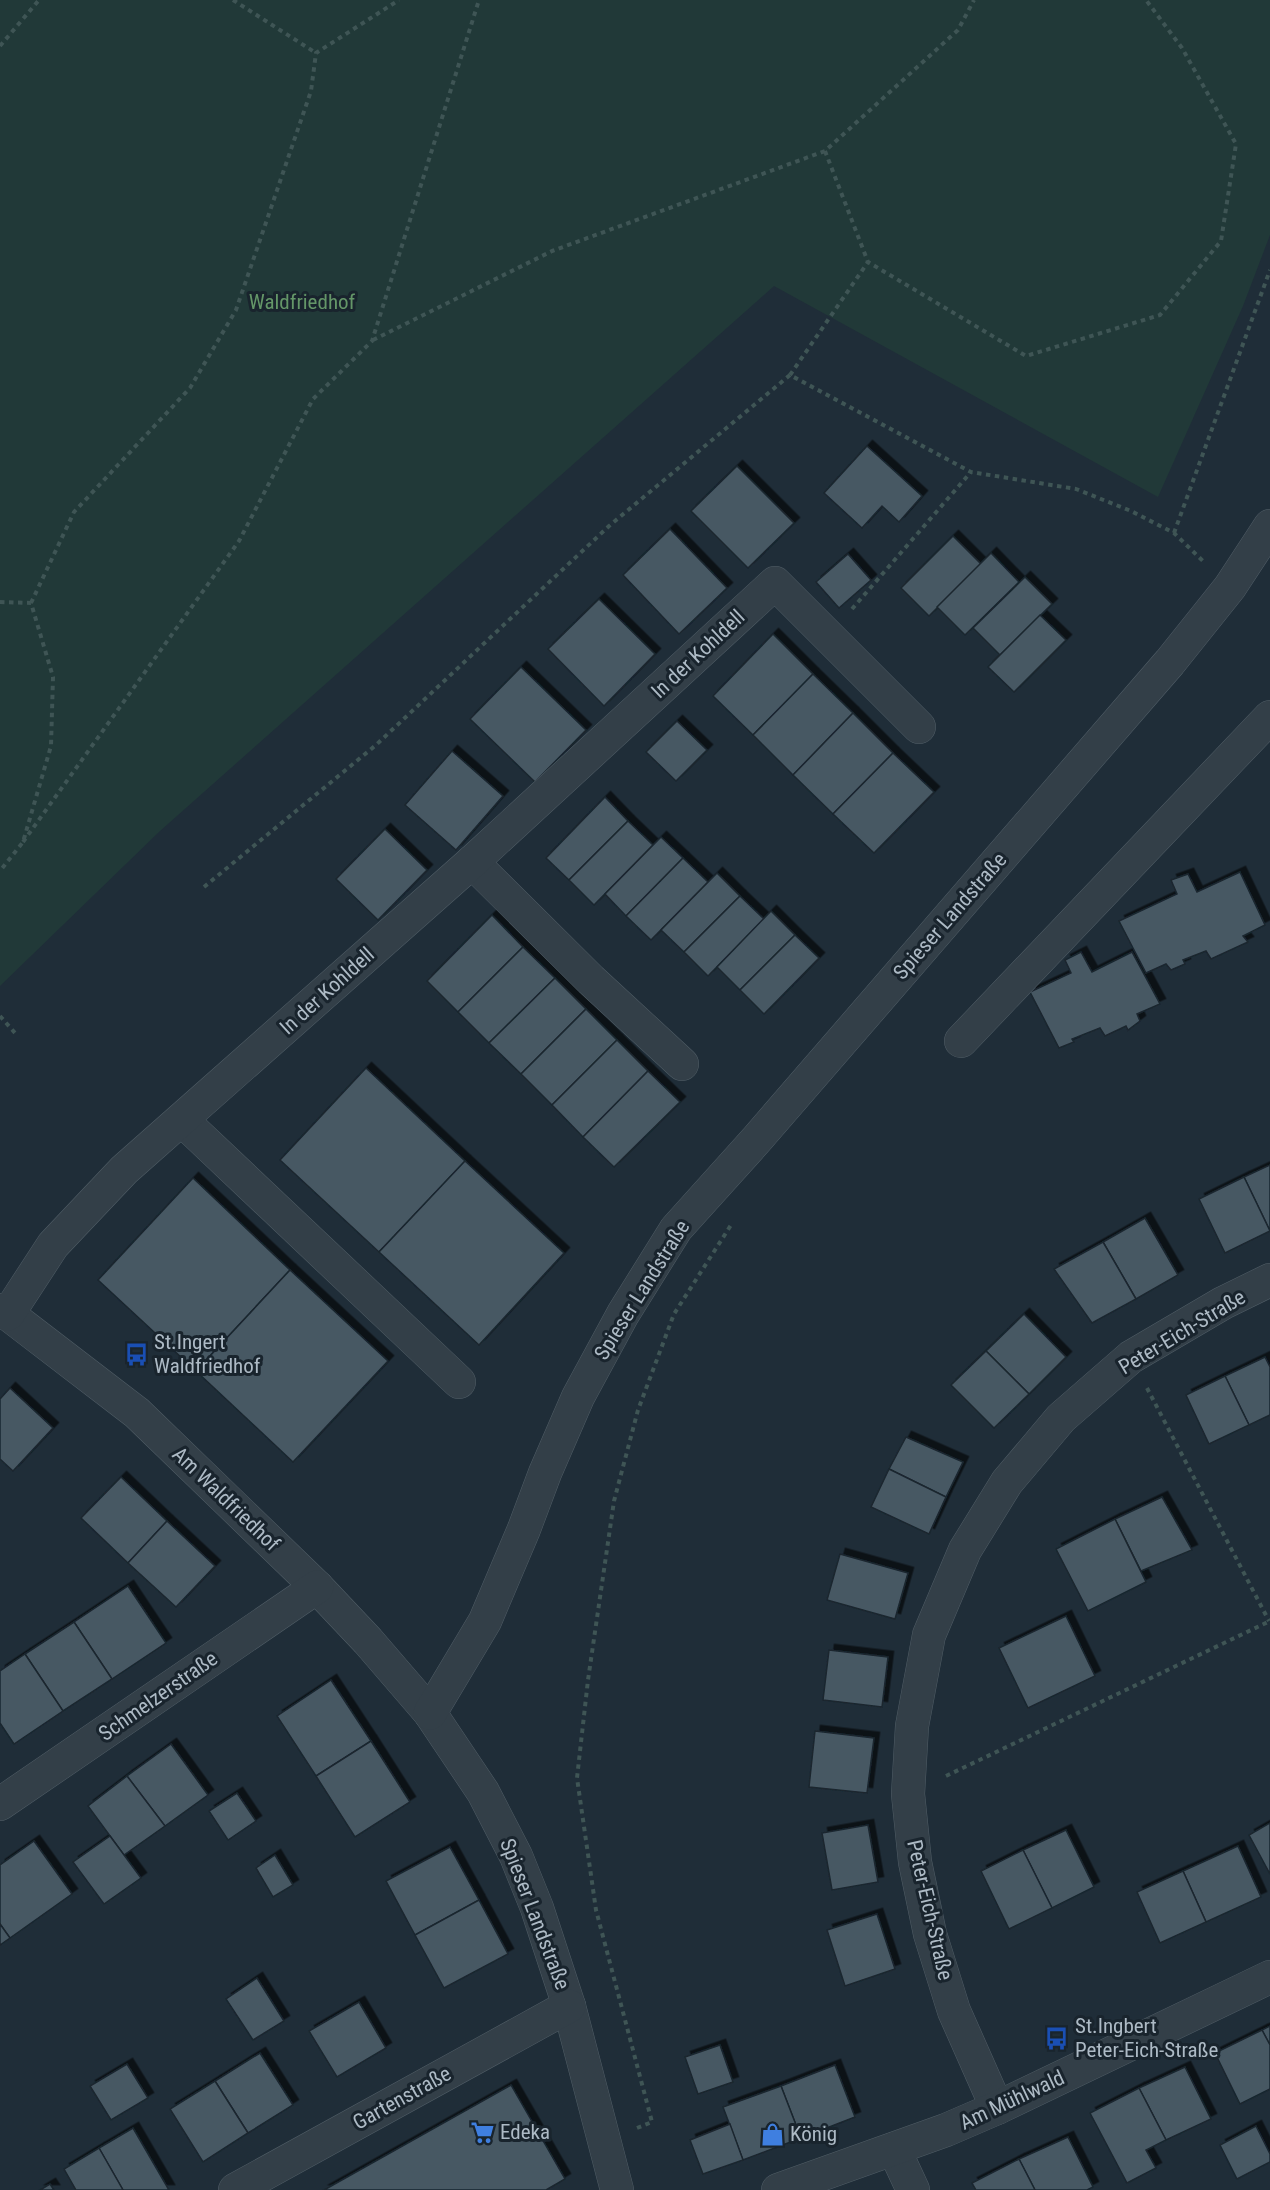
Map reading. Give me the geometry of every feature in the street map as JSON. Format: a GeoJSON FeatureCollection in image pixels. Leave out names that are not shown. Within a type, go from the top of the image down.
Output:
{"type":"FeatureCollection","features":[{"type":"Feature","properties":{"kind":"street","name":"Spieser Landstraße"},"geometry":{"type":"LineString","coordinates":[[617,2190],[569,2006],[537,1908],[516,1856],[483,1792],[430,1713],[485,1621],[524,1529],[544,1473],[578,1397],[623,1314],[676,1229],[757,1139],[1170,662],[1264,546]]}},
{"type":"Feature","properties":{"kind":"street","name":"In der Kohldell"},"geometry":{"type":"LineString","coordinates":[[4,1312],[53,1245],[124,1170],[472,862],[775,583],[919,727]]}},
{"type":"Feature","properties":{"kind":"street"},"geometry":{"type":"LineString","coordinates":[[961,1041],[1270,717]]}},
{"type":"Feature","properties":{"kind":"street"},"geometry":{"type":"LineString","coordinates":[[472,862],[591,980],[682,1065]]}},
{"type":"Feature","properties":{"kind":"street"},"geometry":{"type":"LineString","coordinates":[[182,1120],[459,1382]]}},
{"type":"Feature","properties":{"kind":"street","name":"Peter-Eich-Straße"},"geometry":{"type":"LineString","coordinates":[[997,2108],[954,2011],[930,1934],[915,1862],[908,1794],[912,1726],[929,1635],[966,1550],[1007,1482],[1061,1418],[1131,1358],[1223,1303],[1270,1280]]}},
{"type":"Feature","properties":{"kind":"street","name":"Am Waldfriedhof"},"geometry":{"type":"LineString","coordinates":[[4,1312],[137,1413],[317,1587],[368,1641],[430,1713]]}},
{"type":"Feature","properties":{"kind":"street","name":"Schmelzerstraße"},"geometry":{"type":"LineString","coordinates":[[0,1804],[317,1587]]}},
{"type":"Feature","properties":{"kind":"street","name":"Am Mühlwald"},"geometry":{"type":"LineString","coordinates":[[778,2190],[946,2130],[997,2108],[1270,1977]]}},
{"type":"Feature","properties":{"kind":"street","name":"Gartenstraße"},"geometry":{"type":"LineString","coordinates":[[235,2190],[569,2006]]}},
{"type":"Feature","properties":{"kind":"street"},"geometry":{"type":"LineString","coordinates":[[894,2149],[913,2190]]}},
{"type":"Feature","properties":{"kind":"path"},"geometry":{"type":"LineString","coordinates":[[0,46],[39,0]]}},
{"type":"Feature","properties":{"kind":"path"},"geometry":{"type":"LineString","coordinates":[[233,0],[316,53]]}},
{"type":"Feature","properties":{"kind":"path"},"geometry":{"type":"LineString","coordinates":[[22,842],[51,746],[53,677],[31,603],[74,512],[190,388],[236,310],[311,91],[316,53],[399,0]]}},
{"type":"Feature","properties":{"kind":"path"},"geometry":{"type":"LineString","coordinates":[[372,340],[479,0]]}},
{"type":"Feature","properties":{"kind":"path"},"geometry":{"type":"LineString","coordinates":[[0,871],[239,540],[313,399],[372,340],[552,251],[825,151],[958,30],[974,0]]}},
{"type":"Feature","properties":{"kind":"path"},"geometry":{"type":"LineString","coordinates":[[825,151],[868,262],[1026,356],[1160,315],[1221,241],[1236,144],[1182,48],[1146,0]]}},
{"type":"Feature","properties":{"kind":"path"},"geometry":{"type":"LineString","coordinates":[[204,887],[376,745],[609,526],[790,375],[868,262]]}},
{"type":"Feature","properties":{"kind":"path"},"geometry":{"type":"LineString","coordinates":[[790,375],[971,472],[1076,489],[1131,511],[1174,533],[1270,270]]}},
{"type":"Feature","properties":{"kind":"path"},"geometry":{"type":"LineString","coordinates":[[828,637],[971,472]]}},
{"type":"Feature","properties":{"kind":"path"},"geometry":{"type":"LineString","coordinates":[[0,602],[31,603]]}},
{"type":"Feature","properties":{"kind":"path"},"geometry":{"type":"LineString","coordinates":[[0,1016],[15,1033]]}},
{"type":"Feature","properties":{"kind":"path"},"geometry":{"type":"LineString","coordinates":[[604,2142],[652,2122],[596,1910],[577,1778],[600,1588],[614,1501],[638,1410],[675,1314],[736,1218]]}},
{"type":"Feature","properties":{"kind":"path"},"geometry":{"type":"LineString","coordinates":[[908,1794],[1270,1621],[1131,1358]]}},
{"type":"Feature","properties":{"kind":"green space","name":"Waldfriedhof"},"geometry":{"type":"Polygon","coordinates":[[[0,0],[1270,0],[1270,235],[1243,306],[1158,497],[774,286],[160,831],[0,986],[0,0]]]}},
{"type":"Feature","properties":{"kind":"building"},"geometry":{"type":"Polygon","coordinates":[[[867,446],[922,496],[899,522],[882,506],[862,528],[824,493],[867,446]]]}},
{"type":"Feature","properties":{"kind":"building"},"geometry":{"type":"Polygon","coordinates":[[[737,466],[794,523],[748,568],[691,511],[737,466]]]}},
{"type":"Feature","properties":{"kind":"building"},"geometry":{"type":"Polygon","coordinates":[[[670,529],[727,588],[679,634],[623,575],[670,529]]]}},
{"type":"Feature","properties":{"kind":"building"},"geometry":{"type":"Polygon","coordinates":[[[953,536],[981,564],[929,616],[901,588],[953,536]]]}},
{"type":"Feature","properties":{"kind":"building"},"geometry":{"type":"Polygon","coordinates":[[[991,553],[1019,582],[965,635],[937,607],[991,553]]]}},
{"type":"Feature","properties":{"kind":"building"},"geometry":{"type":"Polygon","coordinates":[[[848,554],[871,580],[839,608],[816,582],[848,554]]]}},
{"type":"Feature","properties":{"kind":"building"},"geometry":{"type":"Polygon","coordinates":[[[1025,577],[1052,604],[1000,655],[973,628],[1025,577]]]}},
{"type":"Feature","properties":{"kind":"building"},"geometry":{"type":"Polygon","coordinates":[[[599,599],[655,654],[604,706],[548,649],[599,599]]]}},
{"type":"Feature","properties":{"kind":"building"},"geometry":{"type":"Polygon","coordinates":[[[1040,615],[1066,640],[1014,692],[988,667],[1040,615]]]}},
{"type":"Feature","properties":{"kind":"building"},"geometry":{"type":"Polygon","coordinates":[[[773,634],[813,674],[753,735],[713,696],[773,634]]]}},
{"type":"Feature","properties":{"kind":"building"},"geometry":{"type":"Polygon","coordinates":[[[521,667],[586,730],[535,782],[470,719],[521,667]]]}},
{"type":"Feature","properties":{"kind":"building"},"geometry":{"type":"Polygon","coordinates":[[[813,674],[853,713],[793,775],[753,735],[813,674]]]}},
{"type":"Feature","properties":{"kind":"building"},"geometry":{"type":"Polygon","coordinates":[[[853,713],[893,753],[833,814],[793,775],[853,713]]]}},
{"type":"Feature","properties":{"kind":"building"},"geometry":{"type":"Polygon","coordinates":[[[677,721],[707,750],[676,781],[646,752],[677,721]]]}},
{"type":"Feature","properties":{"kind":"building"},"geometry":{"type":"Polygon","coordinates":[[[452,751],[503,796],[456,850],[405,805],[452,751]]]}},
{"type":"Feature","properties":{"kind":"building"},"geometry":{"type":"Polygon","coordinates":[[[893,753],[934,792],[874,853],[833,814],[893,753]]]}},
{"type":"Feature","properties":{"kind":"building"},"geometry":{"type":"Polygon","coordinates":[[[605,797],[628,821],[569,880],[546,858],[605,797]]]}},
{"type":"Feature","properties":{"kind":"building"},"geometry":{"type":"Polygon","coordinates":[[[628,821],[653,845],[594,905],[569,880],[628,821]]]}},
{"type":"Feature","properties":{"kind":"building"},"geometry":{"type":"Polygon","coordinates":[[[385,829],[427,870],[378,920],[336,879],[385,829]]]}},
{"type":"Feature","properties":{"kind":"building"},"geometry":{"type":"Polygon","coordinates":[[[661,837],[683,858],[626,916],[605,894],[661,837]]]}},
{"type":"Feature","properties":{"kind":"building"},"geometry":{"type":"Polygon","coordinates":[[[683,858],[708,882],[651,940],[626,916],[683,858]]]}},
{"type":"Feature","properties":{"kind":"building"},"geometry":{"type":"Polygon","coordinates":[[[1240,872],[1265,925],[1243,936],[1248,942],[1211,959],[1206,951],[1183,960],[1185,964],[1171,970],[1166,964],[1146,973],[1119,921],[1177,894],[1171,880],[1188,874],[1197,892],[1240,872]]]}},
{"type":"Feature","properties":{"kind":"building"},"geometry":{"type":"Polygon","coordinates":[[[717,873],[740,896],[684,952],[661,930],[717,873]]]}},
{"type":"Feature","properties":{"kind":"building"},"geometry":{"type":"Polygon","coordinates":[[[740,896],[764,919],[708,976],[684,952],[740,896]]]}},
{"type":"Feature","properties":{"kind":"building"},"geometry":{"type":"Polygon","coordinates":[[[771,911],[795,935],[740,990],[717,967],[771,911]]]}},
{"type":"Feature","properties":{"kind":"building"},"geometry":{"type":"Polygon","coordinates":[[[492,915],[523,947],[458,1012],[427,981],[492,915]]]}},
{"type":"Feature","properties":{"kind":"building"},"geometry":{"type":"Polygon","coordinates":[[[795,935],[819,958],[764,1014],[740,990],[795,935]]]}},
{"type":"Feature","properties":{"kind":"building"},"geometry":{"type":"Polygon","coordinates":[[[523,947],[555,978],[489,1043],[458,1012],[523,947]]]}},
{"type":"Feature","properties":{"kind":"building"},"geometry":{"type":"Polygon","coordinates":[[[1081,952],[1092,972],[1132,952],[1160,1004],[1137,1014],[1140,1021],[1128,1030],[1126,1026],[1105,1036],[1100,1028],[1072,1039],[1074,1042],[1059,1048],[1030,992],[1071,973],[1065,960],[1081,952]]]}},
{"type":"Feature","properties":{"kind":"building"},"geometry":{"type":"Polygon","coordinates":[[[555,978],[586,1009],[521,1074],[489,1043],[555,978]]]}},
{"type":"Feature","properties":{"kind":"building"},"geometry":{"type":"Polygon","coordinates":[[[586,1009],[617,1040],[552,1105],[521,1074],[586,1009]]]}},
{"type":"Feature","properties":{"kind":"building"},"geometry":{"type":"Polygon","coordinates":[[[617,1040],[648,1071],[583,1137],[552,1105],[617,1040]]]}},
{"type":"Feature","properties":{"kind":"building"},"geometry":{"type":"Polygon","coordinates":[[[366,1068],[465,1161],[379,1252],[280,1160],[366,1068]]]}},
{"type":"Feature","properties":{"kind":"building"},"geometry":{"type":"Polygon","coordinates":[[[648,1071],[680,1102],[614,1167],[583,1137],[648,1071]]]}},
{"type":"Feature","properties":{"kind":"building"},"geometry":{"type":"Polygon","coordinates":[[[465,1161],[564,1253],[479,1345],[379,1252],[465,1161]]]}},
{"type":"Feature","properties":{"kind":"building"},"geometry":{"type":"Polygon","coordinates":[[[1270,1165],[1270,1231],[1244,1177],[1270,1165]]]}},
{"type":"Feature","properties":{"kind":"building"},"geometry":{"type":"Polygon","coordinates":[[[1244,1177],[1270,1231],[1225,1253],[1199,1199],[1244,1177]]]}},
{"type":"Feature","properties":{"kind":"building"},"geometry":{"type":"Polygon","coordinates":[[[193,1178],[290,1270],[196,1371],[98,1280],[193,1178]]]}},
{"type":"Feature","properties":{"kind":"building"},"geometry":{"type":"Polygon","coordinates":[[[1145,1218],[1178,1275],[1136,1299],[1103,1242],[1145,1218]]]}},
{"type":"Feature","properties":{"kind":"building"},"geometry":{"type":"Polygon","coordinates":[[[1103,1242],[1136,1299],[1092,1323],[1054,1269],[1103,1242]]]}},
{"type":"Feature","properties":{"kind":"building"},"geometry":{"type":"Polygon","coordinates":[[[290,1270],[388,1361],[293,1462],[196,1371],[290,1270]]]}},
{"type":"Feature","properties":{"kind":"building"},"geometry":{"type":"Polygon","coordinates":[[[1024,1314],[1066,1357],[1029,1394],[986,1351],[1024,1314]]]}},
{"type":"Feature","properties":{"kind":"building"},"geometry":{"type":"Polygon","coordinates":[[[986,1351],[1029,1394],[994,1428],[951,1385],[986,1351]]]}},
{"type":"Feature","properties":{"kind":"building"},"geometry":{"type":"Polygon","coordinates":[[[1265,1357],[1270,1367],[1270,1415],[1249,1425],[1225,1376],[1265,1357]]]}},
{"type":"Feature","properties":{"kind":"building"},"geometry":{"type":"Polygon","coordinates":[[[1225,1376],[1249,1425],[1209,1444],[1186,1395],[1225,1376]]]}},
{"type":"Feature","properties":{"kind":"building"},"geometry":{"type":"Polygon","coordinates":[[[10,1388],[53,1428],[13,1471],[0,1459],[0,1399],[10,1388]]]}},
{"type":"Feature","properties":{"kind":"building"},"geometry":{"type":"Polygon","coordinates":[[[906,1437],[963,1462],[946,1497],[889,1469],[906,1437]]]}},
{"type":"Feature","properties":{"kind":"building"},"geometry":{"type":"Polygon","coordinates":[[[889,1469],[946,1497],[929,1534],[871,1507],[889,1469]]]}},
{"type":"Feature","properties":{"kind":"building"},"geometry":{"type":"Polygon","coordinates":[[[121,1477],[167,1521],[128,1563],[81,1518],[121,1477]]]}},
{"type":"Feature","properties":{"kind":"building"},"geometry":{"type":"Polygon","coordinates":[[[1162,1497],[1192,1550],[1141,1571],[1115,1519],[1162,1497]]]}},
{"type":"Feature","properties":{"kind":"building"},"geometry":{"type":"Polygon","coordinates":[[[1115,1519],[1146,1582],[1088,1611],[1056,1549],[1115,1519]]]}},
{"type":"Feature","properties":{"kind":"building"},"geometry":{"type":"Polygon","coordinates":[[[167,1521],[215,1566],[176,1607],[128,1563],[167,1521]]]}},
{"type":"Feature","properties":{"kind":"building"},"geometry":{"type":"Polygon","coordinates":[[[840,1554],[908,1573],[895,1619],[827,1600],[840,1554]]]}},
{"type":"Feature","properties":{"kind":"building"},"geometry":{"type":"Polygon","coordinates":[[[128,1586],[166,1643],[112,1679],[74,1622],[128,1586]]]}},
{"type":"Feature","properties":{"kind":"building"},"geometry":{"type":"Polygon","coordinates":[[[1066,1616],[1095,1676],[1028,1708],[999,1648],[1066,1616]]]}},
{"type":"Feature","properties":{"kind":"building"},"geometry":{"type":"Polygon","coordinates":[[[74,1622],[112,1679],[63,1711],[25,1654],[74,1622]]]}},
{"type":"Feature","properties":{"kind":"building"},"geometry":{"type":"Polygon","coordinates":[[[829,1650],[888,1657],[882,1707],[823,1700],[829,1650]]]}},
{"type":"Feature","properties":{"kind":"building"},"geometry":{"type":"Polygon","coordinates":[[[25,1654],[63,1711],[14,1744],[0,1723],[0,1671],[25,1654]]]}},
{"type":"Feature","properties":{"kind":"building"},"geometry":{"type":"Polygon","coordinates":[[[331,1680],[371,1741],[316,1776],[277,1716],[331,1680]]]}},
{"type":"Feature","properties":{"kind":"building"},"geometry":{"type":"Polygon","coordinates":[[[815,1731],[874,1738],[867,1793],[809,1787],[815,1731]]]}},
{"type":"Feature","properties":{"kind":"building"},"geometry":{"type":"Polygon","coordinates":[[[371,1741],[410,1802],[355,1837],[316,1776],[371,1741]]]}},
{"type":"Feature","properties":{"kind":"building"},"geometry":{"type":"Polygon","coordinates":[[[171,1744],[208,1795],[165,1826],[127,1776],[171,1744]]]}},
{"type":"Feature","properties":{"kind":"building"},"geometry":{"type":"Polygon","coordinates":[[[127,1776],[165,1826],[124,1855],[88,1806],[127,1776]]]}},
{"type":"Feature","properties":{"kind":"building"},"geometry":{"type":"Polygon","coordinates":[[[237,1793],[256,1821],[228,1840],[209,1811],[237,1793]]]}},
{"type":"Feature","properties":{"kind":"building"},"geometry":{"type":"Polygon","coordinates":[[[1270,1823],[1270,1874],[1249,1835],[1270,1823]]]}},
{"type":"Feature","properties":{"kind":"building"},"geometry":{"type":"Polygon","coordinates":[[[868,1825],[878,1882],[832,1890],[822,1833],[868,1825]]]}},
{"type":"Feature","properties":{"kind":"building"},"geometry":{"type":"Polygon","coordinates":[[[1066,1830],[1094,1887],[1052,1908],[1023,1850],[1066,1830]]]}},
{"type":"Feature","properties":{"kind":"building"},"geometry":{"type":"Polygon","coordinates":[[[110,1836],[141,1878],[104,1904],[73,1862],[110,1836]]]}},
{"type":"Feature","properties":{"kind":"building"},"geometry":{"type":"Polygon","coordinates":[[[34,1841],[72,1894],[10,1938],[0,1924],[0,1865],[34,1841]]]}},
{"type":"Feature","properties":{"kind":"building"},"geometry":{"type":"Polygon","coordinates":[[[1238,1846],[1261,1897],[1206,1922],[1183,1871],[1238,1846]]]}},
{"type":"Feature","properties":{"kind":"building"},"geometry":{"type":"Polygon","coordinates":[[[450,1847],[479,1900],[415,1935],[386,1881],[450,1847]]]}},
{"type":"Feature","properties":{"kind":"building"},"geometry":{"type":"Polygon","coordinates":[[[1023,1850],[1052,1908],[1009,1929],[981,1871],[1023,1850]]]}},
{"type":"Feature","properties":{"kind":"building"},"geometry":{"type":"Polygon","coordinates":[[[275,1855],[293,1885],[273,1897],[256,1868],[275,1855]]]}},
{"type":"Feature","properties":{"kind":"building"},"geometry":{"type":"Polygon","coordinates":[[[1183,1871],[1206,1922],[1160,1943],[1137,1892],[1183,1871]]]}},
{"type":"Feature","properties":{"kind":"building"},"geometry":{"type":"Polygon","coordinates":[[[479,1900],[508,1954],[444,1988],[415,1935],[479,1900]]]}},
{"type":"Feature","properties":{"kind":"building"},"geometry":{"type":"Polygon","coordinates":[[[877,1914],[895,1969],[845,1986],[827,1930],[877,1914]]]}},
{"type":"Feature","properties":{"kind":"building"},"geometry":{"type":"Polygon","coordinates":[[[0,1924],[10,1938],[0,1945],[0,1924]]]}},
{"type":"Feature","properties":{"kind":"building"},"geometry":{"type":"Polygon","coordinates":[[[257,1978],[284,2021],[253,2040],[226,1999],[257,1978]]]}},
{"type":"Feature","properties":{"kind":"building"},"geometry":{"type":"Polygon","coordinates":[[[359,2002],[386,2048],[337,2077],[309,2031],[359,2002]]]}},
{"type":"Feature","properties":{"kind":"building"},"geometry":{"type":"Polygon","coordinates":[[[1270,2026],[1270,2045],[1262,2030],[1270,2026]]]}},
{"type":"Feature","properties":{"kind":"building"},"geometry":{"type":"Polygon","coordinates":[[[1262,2030],[1270,2045],[1270,2089],[1240,2104],[1215,2053],[1262,2030]]]}},
{"type":"Feature","properties":{"kind":"building"},"geometry":{"type":"Polygon","coordinates":[[[720,2045],[733,2082],[698,2094],[685,2057],[720,2045]]]}},
{"type":"Feature","properties":{"kind":"building"},"geometry":{"type":"Polygon","coordinates":[[[260,2053],[293,2105],[248,2133],[215,2081],[260,2053]]]}},
{"type":"Feature","properties":{"kind":"building"},"geometry":{"type":"Polygon","coordinates":[[[127,2064],[148,2098],[111,2120],[90,2086],[127,2064]]]}},
{"type":"Feature","properties":{"kind":"building"},"geometry":{"type":"Polygon","coordinates":[[[835,2065],[855,2117],[801,2138],[781,2086],[835,2065]]]}},
{"type":"Feature","properties":{"kind":"building"},"geometry":{"type":"Polygon","coordinates":[[[1185,2067],[1211,2119],[1166,2140],[1139,2088],[1185,2067]]]}},
{"type":"Feature","properties":{"kind":"building"},"geometry":{"type":"Polygon","coordinates":[[[215,2081],[248,2133],[203,2162],[170,2109],[215,2081]]]}},
{"type":"Feature","properties":{"kind":"building","name":"Edeka"},"geometry":{"type":"Polygon","coordinates":[[[511,2085],[565,2179],[546,2190],[324,2190],[511,2085]]]}},
{"type":"Feature","properties":{"kind":"building"},"geometry":{"type":"Polygon","coordinates":[[[781,2086],[801,2138],[743,2160],[723,2107],[781,2086]]]}},
{"type":"Feature","properties":{"kind":"building"},"geometry":{"type":"Polygon","coordinates":[[[1139,2088],[1166,2140],[1146,2150],[1156,2168],[1127,2183],[1090,2113],[1139,2088]]]}},
{"type":"Feature","properties":{"kind":"building"},"geometry":{"type":"Polygon","coordinates":[[[730,2124],[743,2160],[703,2174],[690,2140],[730,2124]]]}},
{"type":"Feature","properties":{"kind":"building"},"geometry":{"type":"Polygon","coordinates":[[[1256,2126],[1270,2154],[1270,2162],[1237,2179],[1220,2145],[1256,2126]]]}},
{"type":"Feature","properties":{"kind":"building"},"geometry":{"type":"Polygon","coordinates":[[[133,2128],[169,2190],[123,2190],[99,2148],[133,2128]]]}},
{"type":"Feature","properties":{"kind":"building"},"geometry":{"type":"Polygon","coordinates":[[[1068,2137],[1093,2187],[1087,2190],[1035,2190],[1019,2159],[1068,2137]]]}},
{"type":"Feature","properties":{"kind":"building"},"geometry":{"type":"Polygon","coordinates":[[[99,2148],[123,2190],[76,2190],[64,2169],[99,2148]]]}},
{"type":"Feature","properties":{"kind":"building"},"geometry":{"type":"Polygon","coordinates":[[[1019,2159],[1035,2190],[976,2190],[972,2183],[1019,2159]]]}},
{"type":"Feature","properties":{"kind":"building"},"geometry":{"type":"Polygon","coordinates":[[[50,2184],[54,2190],[40,2190],[50,2184]]]}},
{"type":"Feature","properties":{"kind":"place","name":"St.Ingert Waldfriedhof"},"geometry":{"type":"Point","coordinates":[136,1354]}},
{"type":"Feature","properties":{"kind":"place","name":"St.Ingbert Peter-Eich-Straße"},"geometry":{"type":"Point","coordinates":[1057,2038]}},
{"type":"Feature","properties":{"kind":"place","name":"Edeka"},"geometry":{"type":"Point","coordinates":[482,2132]}},
{"type":"Feature","properties":{"kind":"place","name":"König"},"geometry":{"type":"Point","coordinates":[772,2134]}}]}
